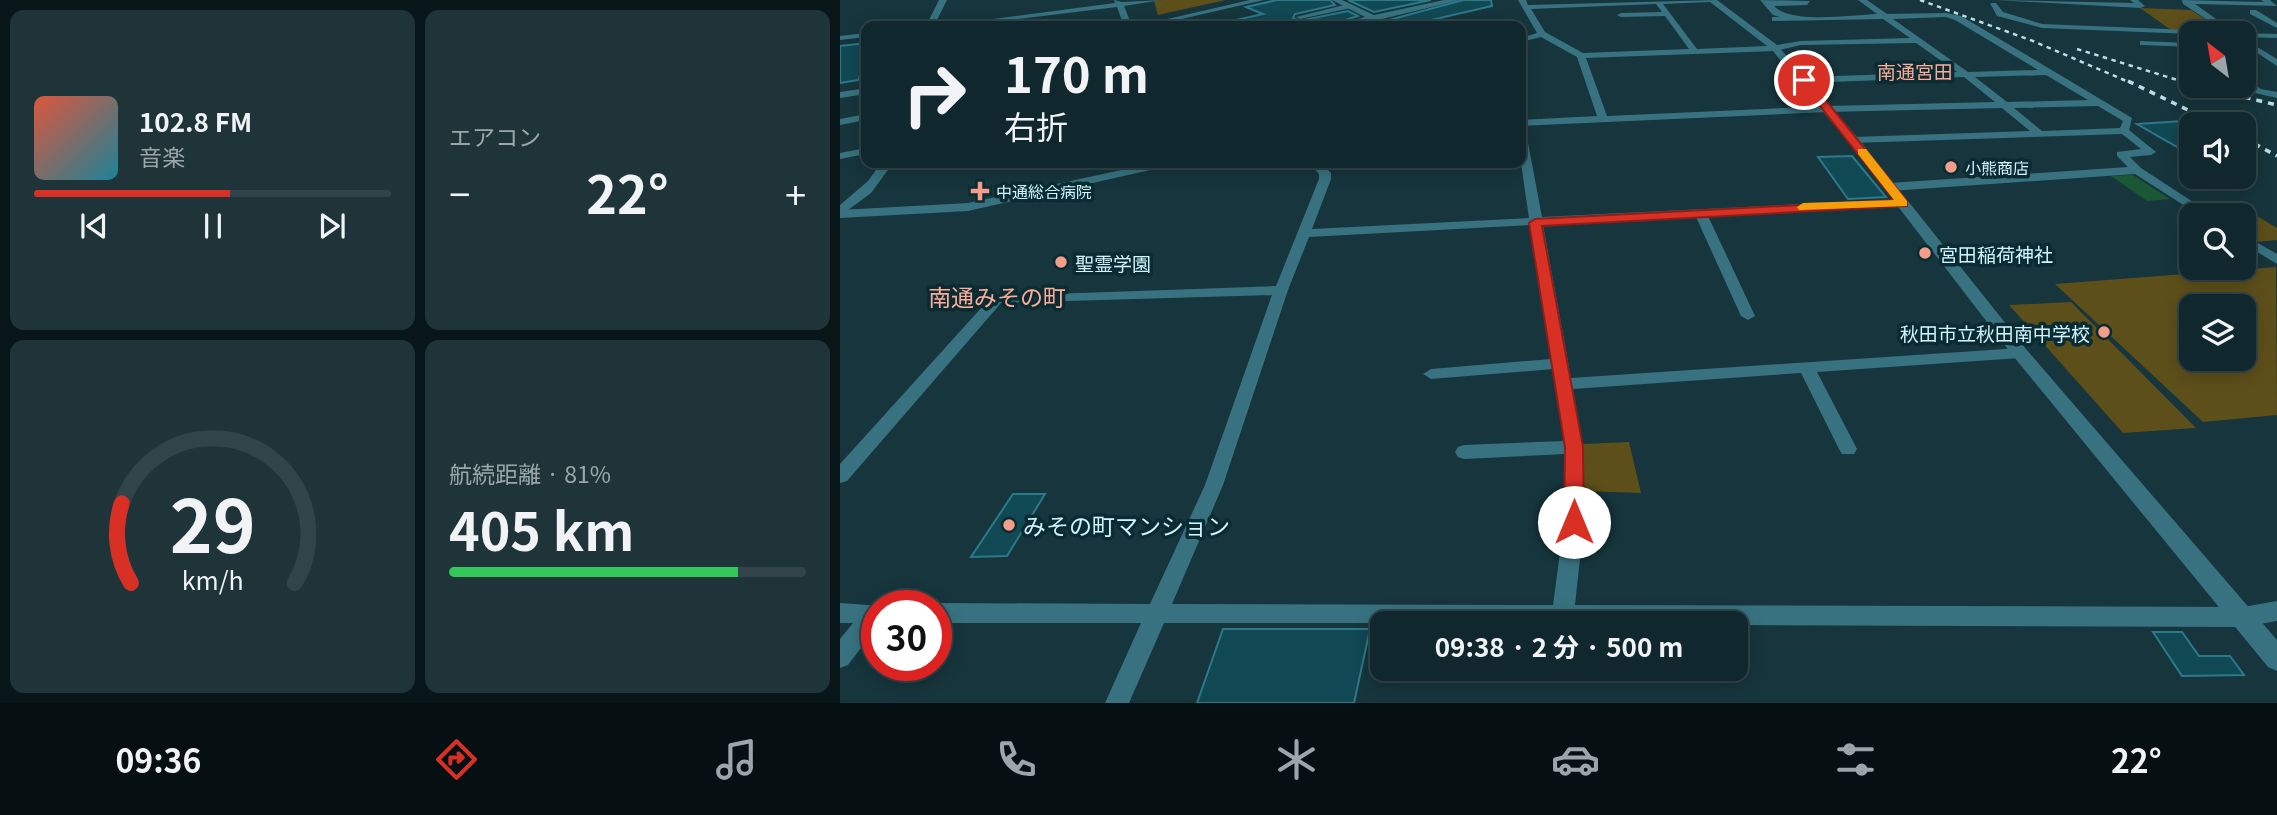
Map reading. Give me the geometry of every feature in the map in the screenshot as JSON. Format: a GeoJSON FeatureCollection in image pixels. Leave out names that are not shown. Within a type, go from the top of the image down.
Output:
{"type":"FeatureCollection","features":[{"type":"Feature","properties":{"kind":"street"},"geometry":{"type":"LineString","coordinates":[[932,21],[943,0]]}},
{"type":"Feature","properties":{"kind":"street"},"geometry":{"type":"LineString","coordinates":[[980,21],[1119,2],[1158,0]]}},
{"type":"Feature","properties":{"kind":"street"},"geometry":{"type":"LineString","coordinates":[[1163,21],[1260,0]]}},
{"type":"Feature","properties":{"kind":"street"},"geometry":{"type":"LineString","coordinates":[[1336,0],[1379,21]]}},
{"type":"Feature","properties":{"kind":"street"},"geometry":{"type":"LineString","coordinates":[[1359,21],[1456,0]]}},
{"type":"Feature","properties":{"kind":"street"},"geometry":{"type":"LineString","coordinates":[[1524,4],[1712,0],[1775,48],[1853,140],[2020,353],[2277,659]]}},
{"type":"Feature","properties":{"kind":"street"},"geometry":{"type":"LineString","coordinates":[[1862,0],[1967,75],[2040,134]]}},
{"type":"Feature","properties":{"kind":"street"},"geometry":{"type":"LineString","coordinates":[[2134,0],[2141,6],[2060,2],[1995,3],[2000,14],[2028,23],[2179,31]]}},
{"type":"Feature","properties":{"kind":"street"},"geometry":{"type":"LineString","coordinates":[[2185,1],[2274,5],[2265,0]]}},
{"type":"Feature","properties":{"kind":"street"},"geometry":{"type":"LineString","coordinates":[[2185,1],[2214,21]]}},
{"type":"Feature","properties":{"kind":"street"},"geometry":{"type":"LineString","coordinates":[[1119,2],[1125,21]]}},
{"type":"Feature","properties":{"kind":"street"},"geometry":{"type":"LineString","coordinates":[[1658,2],[1695,50]]}},
{"type":"Feature","properties":{"kind":"street"},"geometry":{"type":"LineString","coordinates":[[1766,2],[1781,16],[1791,17],[1868,14],[1870,12],[1862,6],[1871,6]]}},
{"type":"Feature","properties":{"kind":"street"},"geometry":{"type":"LineString","coordinates":[[1766,2],[1807,3]]}},
{"type":"Feature","properties":{"kind":"street"},"geometry":{"type":"LineString","coordinates":[[2037,11],[2071,12],[2060,2]]}},
{"type":"Feature","properties":{"kind":"street"},"geometry":{"type":"LineString","coordinates":[[1524,4],[1542,34],[1581,56],[1775,48],[1801,43],[1918,40]]}},
{"type":"Feature","properties":{"kind":"street"},"geometry":{"type":"LineString","coordinates":[[1300,17],[1348,6]]}},
{"type":"Feature","properties":{"kind":"street"},"geometry":{"type":"LineString","coordinates":[[2121,11],[2144,30]]}},
{"type":"Feature","properties":{"kind":"street"},"geometry":{"type":"LineString","coordinates":[[2253,12],[2277,26]]}},
{"type":"Feature","properties":{"kind":"street"},"geometry":{"type":"LineString","coordinates":[[1621,15],[1667,14]]}},
{"type":"Feature","properties":{"kind":"street"},"geometry":{"type":"LineString","coordinates":[[1775,19],[1953,16],[2128,120],[2124,131]]}},
{"type":"Feature","properties":{"kind":"street"},"geometry":{"type":"LineString","coordinates":[[2080,20],[2088,28]]}},
{"type":"Feature","properties":{"kind":"street"},"geometry":{"type":"LineString","coordinates":[[1526,39],[1542,34]]}},
{"type":"Feature","properties":{"kind":"street"},"geometry":{"type":"LineString","coordinates":[[2256,35],[2277,36]]}},
{"type":"Feature","properties":{"kind":"street"},"geometry":{"type":"LineString","coordinates":[[840,38],[861,36]]}},
{"type":"Feature","properties":{"kind":"street"},"geometry":{"type":"LineString","coordinates":[[2264,36],[2277,43]]}},
{"type":"Feature","properties":{"kind":"street"},"geometry":{"type":"LineString","coordinates":[[2143,43],[2179,44]]}},
{"type":"Feature","properties":{"kind":"street"},"geometry":{"type":"LineString","coordinates":[[2256,52],[2277,63]]}},
{"type":"Feature","properties":{"kind":"street"},"geometry":{"type":"LineString","coordinates":[[1581,56],[1602,118]]}},
{"type":"Feature","properties":{"kind":"street"},"geometry":{"type":"LineString","coordinates":[[1804,80],[2046,72]]}},
{"type":"Feature","properties":{"kind":"street"},"geometry":{"type":"LineString","coordinates":[[2256,90],[2277,95]]}},
{"type":"Feature","properties":{"kind":"street"},"geometry":{"type":"LineString","coordinates":[[840,95],[861,92]]}},
{"type":"Feature","properties":{"kind":"street"},"geometry":{"type":"LineString","coordinates":[[1526,123],[1827,109],[2100,103]]}},
{"type":"Feature","properties":{"kind":"street"},"geometry":{"type":"LineString","coordinates":[[840,122],[861,118]]}},
{"type":"Feature","properties":{"kind":"street"},"geometry":{"type":"LineString","coordinates":[[1853,140],[2124,131],[2151,152],[2121,154],[2137,170],[2188,203]]}},
{"type":"Feature","properties":{"kind":"street"},"geometry":{"type":"LineString","coordinates":[[840,156],[861,152]]}},
{"type":"Feature","properties":{"kind":"street"},"geometry":{"type":"LineString","coordinates":[[840,213],[868,189],[884,168]]}},
{"type":"Feature","properties":{"kind":"street"},"geometry":{"type":"LineString","coordinates":[[840,213],[968,207],[1145,168]]}},
{"type":"Feature","properties":{"kind":"street"},"geometry":{"type":"LineString","coordinates":[[1117,703],[1154,614],[1214,485],[1281,290],[1325,179],[1325,173],[1320,168]]}},
{"type":"Feature","properties":{"kind":"street"},"geometry":{"type":"LineString","coordinates":[[1526,168],[1574,447],[1574,522],[1563,611]]}},
{"type":"Feature","properties":{"kind":"street"},"geometry":{"type":"LineString","coordinates":[[1890,187],[2137,170]]}},
{"type":"Feature","properties":{"kind":"street"},"geometry":{"type":"LineString","coordinates":[[1304,233],[1903,203]]}},
{"type":"Feature","properties":{"kind":"street"},"geometry":{"type":"LineString","coordinates":[[1700,212],[1748,316]]}},
{"type":"Feature","properties":{"kind":"street"},"geometry":{"type":"LineString","coordinates":[[2256,247],[2277,260]]}},
{"type":"Feature","properties":{"kind":"street"},"geometry":{"type":"LineString","coordinates":[[840,476],[997,299],[1281,290]]}},
{"type":"Feature","properties":{"kind":"street"},"geometry":{"type":"LineString","coordinates":[[1565,384],[2020,353]]}},
{"type":"Feature","properties":{"kind":"street"},"geometry":{"type":"LineString","coordinates":[[1431,374],[1561,363]]}},
{"type":"Feature","properties":{"kind":"street"},"geometry":{"type":"LineString","coordinates":[[1807,368],[1848,449]]}},
{"type":"Feature","properties":{"kind":"street"},"geometry":{"type":"LineString","coordinates":[[1464,452],[1574,447]]}},
{"type":"Feature","properties":{"kind":"street"},"geometry":{"type":"LineString","coordinates":[[1748,616],[2243,617],[2277,611]]}},
{"type":"Feature","properties":{"kind":"street"},"geometry":{"type":"LineString","coordinates":[[840,613],[861,613]]}},
{"type":"Feature","properties":{"kind":"street"},"geometry":{"type":"LineString","coordinates":[[952,613],[1370,614]]}},
{"type":"Feature","properties":{"kind":"street"},"geometry":{"type":"LineString","coordinates":[[840,657],[861,631]]}},
{"type":"Feature","properties":{"kind":"shaded area"},"geometry":{"type":"Polygon","coordinates":[[[1226,0],[1158,15],[1154,1],[1226,0]]]}},
{"type":"Feature","properties":{"kind":"shaded area"},"geometry":{"type":"Polygon","coordinates":[[[2140,8],[2191,10],[2208,21],[2179,21],[2179,30],[2171,30],[2140,8]]]}},
{"type":"Feature","properties":{"kind":"shaded area"},"geometry":{"type":"Polygon","coordinates":[[[2133,175],[2170,199],[2147,201],[2111,176],[2133,175]]]}},
{"type":"Feature","properties":{"kind":"shaded area"},"geometry":{"type":"Polygon","coordinates":[[[2256,215],[2277,228],[2277,240],[2256,242],[2256,215]]]}},
{"type":"Feature","properties":{"kind":"shaded area"},"geometry":{"type":"Polygon","coordinates":[[[2276,267],[2277,415],[2203,422],[2055,284],[2179,274],[2179,280],[2256,280],[2256,269],[2276,267]]]}},
{"type":"Feature","properties":{"kind":"shaded area"},"geometry":{"type":"Polygon","coordinates":[[[2071,302],[2196,428],[2123,433],[2009,305],[2071,302]]]}},
{"type":"Feature","properties":{"kind":"shaded area"},"geometry":{"type":"Polygon","coordinates":[[[1629,442],[1641,493],[1582,491],[1583,444],[1629,442]]]}},
{"type":"Feature","properties":{"kind":"building"},"geometry":{"type":"Polygon","coordinates":[[[1277,0],[1330,0],[1335,5],[1295,14],[1293,18],[1299,21],[1236,21],[1263,14],[1246,7],[1277,0]]]}},
{"type":"Feature","properties":{"kind":"building"},"geometry":{"type":"Polygon","coordinates":[[[1348,0],[1431,0],[1374,12],[1348,0]]]}},
{"type":"Feature","properties":{"kind":"building"},"geometry":{"type":"Polygon","coordinates":[[[1463,0],[1491,0],[1492,6],[1431,20],[1433,21],[1389,20],[1463,0]]]}},
{"type":"Feature","properties":{"kind":"building"},"geometry":{"type":"Polygon","coordinates":[[[1348,11],[1358,16],[1342,21],[1299,21],[1348,11]]]}},
{"type":"Feature","properties":{"kind":"building"},"geometry":{"type":"Polygon","coordinates":[[[861,44],[861,73],[858,80],[840,83],[840,46],[861,44]]]}},
{"type":"Feature","properties":{"kind":"building"},"geometry":{"type":"Polygon","coordinates":[[[2179,121],[2179,148],[2137,124],[2179,121]]]}},
{"type":"Feature","properties":{"kind":"building"},"geometry":{"type":"Polygon","coordinates":[[[1852,156],[1886,197],[1848,199],[1818,157],[1852,156]]]}},
{"type":"Feature","properties":{"kind":"building","name":"みその町マンション"},"geometry":{"type":"Polygon","coordinates":[[[1013,494],[1045,494],[1007,556],[971,557],[1013,494]]]}},
{"type":"Feature","properties":{"kind":"building"},"geometry":{"type":"Polygon","coordinates":[[[1223,629],[1370,629],[1354,703],[1197,703],[1223,629]]]}},
{"type":"Feature","properties":{"kind":"building"},"geometry":{"type":"Polygon","coordinates":[[[2153,632],[2182,632],[2199,656],[2230,656],[2244,675],[2182,676],[2153,632]]]}},
{"type":"Feature","properties":{"kind":"railway"},"geometry":{"type":"LineString","coordinates":[[1920,0],[2033,41],[2131,83]]}},
{"type":"Feature","properties":{"kind":"railway"},"geometry":{"type":"LineString","coordinates":[[2077,49],[2179,81]]}},
{"type":"Feature","properties":{"kind":"railway"},"geometry":{"type":"LineString","coordinates":[[2128,81],[2192,112]]}},
{"type":"Feature","properties":{"kind":"railway"},"geometry":{"type":"LineString","coordinates":[[2248,98],[2277,105]]}},
{"type":"Feature","properties":{"kind":"railway"},"geometry":{"type":"LineString","coordinates":[[2256,145],[2277,156]]}},
{"type":"Feature","properties":{"kind":"slow traffic"},"geometry":{"type":"LineString","coordinates":[[1803,207],[1903,203],[1862,152]]}},
{"type":"Feature","properties":{"kind":"place","name":"小熊商店"},"geometry":{"type":"Point","coordinates":[1951,167]}},
{"type":"Feature","properties":{"kind":"place","name":"中通総合病院"},"geometry":{"type":"Point","coordinates":[980,191]}},
{"type":"Feature","properties":{"kind":"place","name":"宮田稲荷神社"},"geometry":{"type":"Point","coordinates":[1925,253]}},
{"type":"Feature","properties":{"kind":"place","name":"聖霊学園"},"geometry":{"type":"Point","coordinates":[1061,262]}},
{"type":"Feature","properties":{"kind":"place","name":"秋田市立秋田南中学校"},"geometry":{"type":"Point","coordinates":[2104,332]}},
{"type":"Feature","properties":{"kind":"place","name":"みその町マンション"},"geometry":{"type":"Point","coordinates":[1009,525]}},
{"type":"Feature","properties":{"kind":"district","name":"南通宮田"},"geometry":{"type":"Point","coordinates":[1915,70]}},
{"type":"Feature","properties":{"kind":"district","name":"南通みその町"},"geometry":{"type":"Point","coordinates":[997,296]}},
{"type":"Feature","properties":{"kind":"route"},"geometry":{"type":"LineString","coordinates":[[1574,522],[1574,447],[1535,223],[1903,203],[1804,80]]}}]}
